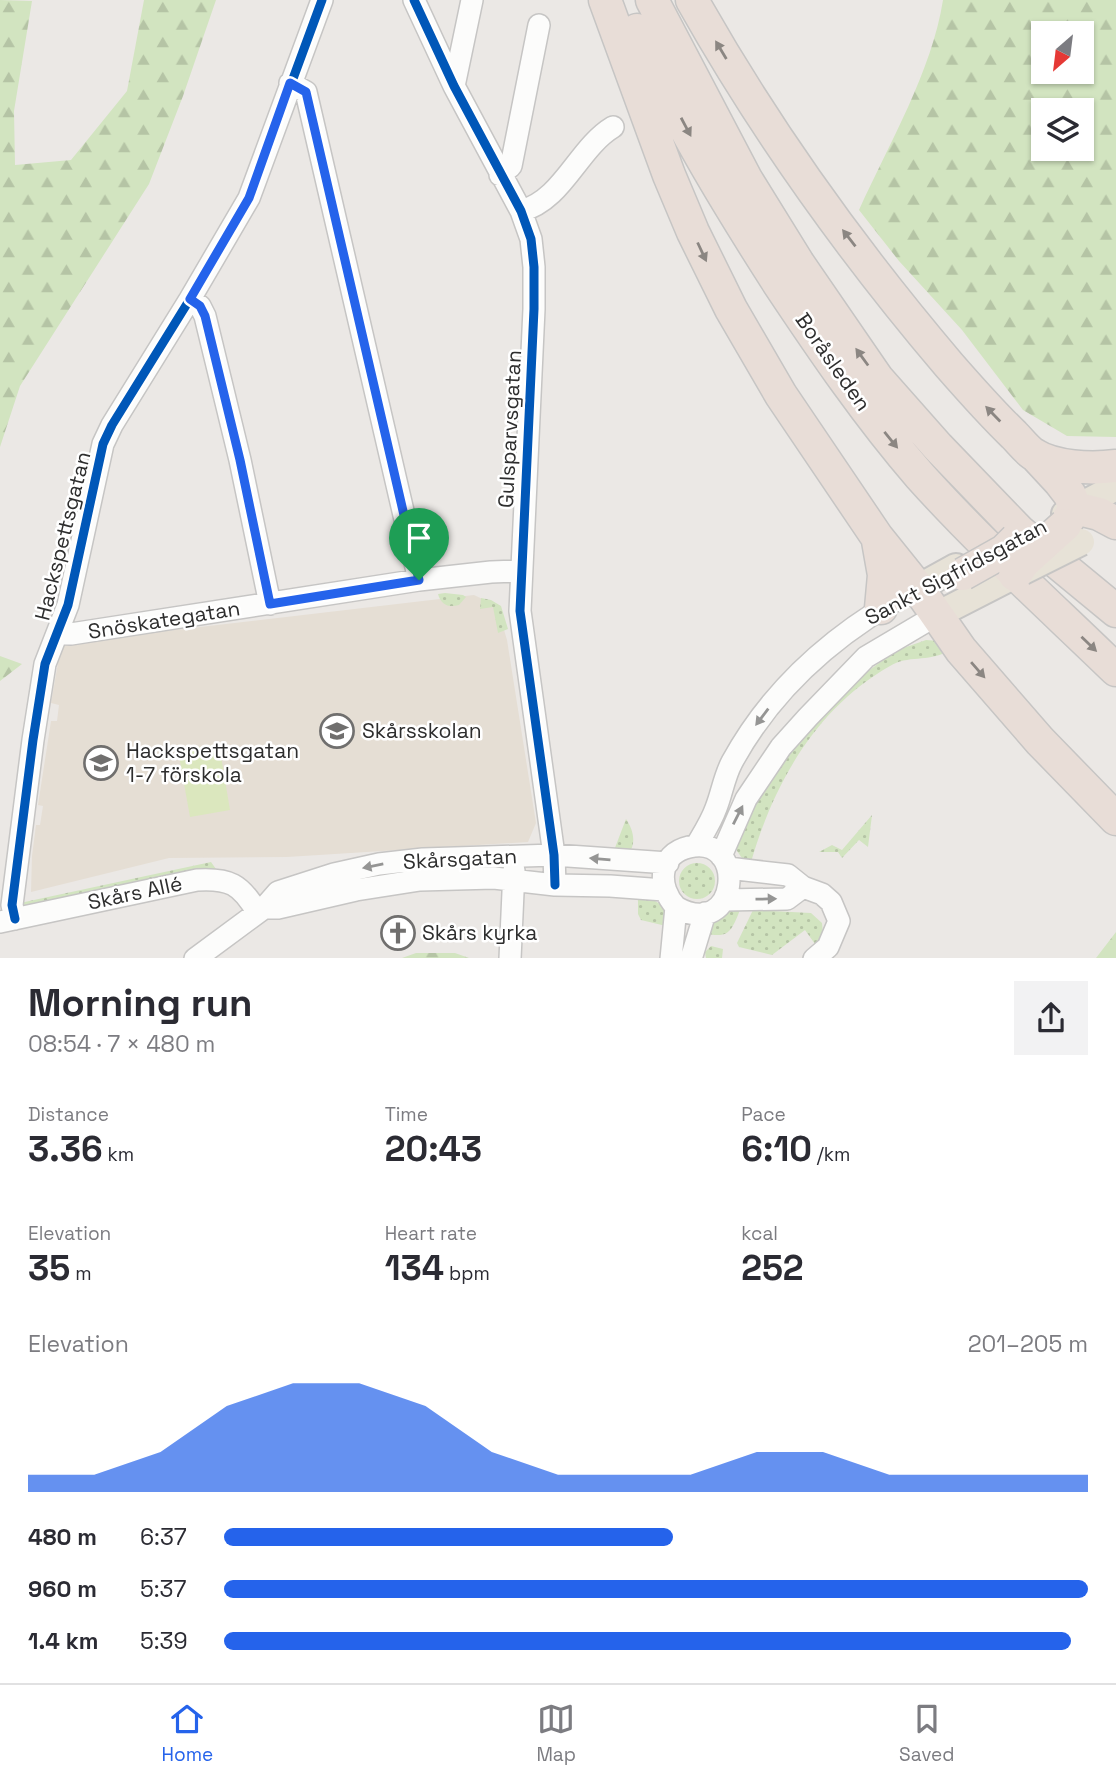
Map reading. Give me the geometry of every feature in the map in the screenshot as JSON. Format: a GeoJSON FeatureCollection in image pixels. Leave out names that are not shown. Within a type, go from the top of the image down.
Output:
{"type":"FeatureCollection","features":[{"type":"Feature","properties":{"kind":"highway"},"geometry":{"type":"LineString","coordinates":[[606,0],[669,175],[708,266],[781,395],[877,537],[918,588],[961,650],[1040,741],[1116,819]]}},
{"type":"Feature","properties":{"kind":"highway","name":"Boråsleden"},"geometry":{"type":"LineString","coordinates":[[623,0],[647,53],[749,237],[814,337],[867,410],[920,475],[958,516],[1116,670]]}},
{"type":"Feature","properties":{"kind":"highway","name":"Boråsleden"},"geometry":{"type":"LineString","coordinates":[[652,0],[746,179],[806,275],[877,377],[937,447],[1011,522],[1116,611]]}},
{"type":"Feature","properties":{"kind":"highway"},"geometry":{"type":"LineString","coordinates":[[692,0],[719,49],[824,207],[920,331],[991,414],[1034,454],[1065,488],[1070,523]]}},
{"type":"Feature","properties":{"kind":"highway"},"geometry":{"type":"LineString","coordinates":[[1034,454],[1066,465],[1088,468],[1116,466]]}},
{"type":"Feature","properties":{"kind":"highway"},"geometry":{"type":"LineString","coordinates":[[1015,575],[1023,564],[1070,523],[1099,514],[1116,523]]}},
{"type":"Feature","properties":{"kind":"highway"},"geometry":{"type":"LineString","coordinates":[[877,537],[884,575],[881,608]]}},
{"type":"Feature","properties":{"kind":"highway"},"geometry":{"type":"LineString","coordinates":[[937,615],[950,586],[967,578],[1016,539]]}},
{"type":"Feature","properties":{"kind":"highway"},"geometry":{"type":"LineString","coordinates":[[1082,583],[1116,601]]}},
{"type":"Feature","properties":{"kind":"main road","name":"Sankt Sigfridsgatan"},"geometry":{"type":"LineString","coordinates":[[1016,539],[1070,523],[1116,487]]}},
{"type":"Feature","properties":{"kind":"main road","name":"Sankt Sigfridsgatan"},"geometry":{"type":"LineString","coordinates":[[918,588],[967,578],[1015,575]]}},
{"type":"Feature","properties":{"kind":"street","name":"Hackspettsgatan"},"geometry":{"type":"LineString","coordinates":[[7,920],[12,905],[45,664],[68,605],[103,444],[249,198],[322,0]]}},
{"type":"Feature","properties":{"kind":"street","name":"Gulsparvsgatan"},"geometry":{"type":"LineString","coordinates":[[414,0],[454,86],[521,211],[531,239],[534,277],[520,611],[554,855],[555,885]]}},
{"type":"Feature","properties":{"kind":"street"},"geometry":{"type":"LineString","coordinates":[[454,86],[472,0]]}},
{"type":"Feature","properties":{"kind":"street"},"geometry":{"type":"LineString","coordinates":[[500,175],[511,166],[539,25]]}},
{"type":"Feature","properties":{"kind":"street"},"geometry":{"type":"LineString","coordinates":[[290,83],[306,92],[419,580]]}},
{"type":"Feature","properties":{"kind":"street"},"geometry":{"type":"LineString","coordinates":[[521,211],[541,203],[589,147],[613,127]]}},
{"type":"Feature","properties":{"kind":"street"},"geometry":{"type":"LineString","coordinates":[[190,299],[200,306],[205,316],[240,460],[270,604]]}},
{"type":"Feature","properties":{"kind":"street","name":"Snöskategatan"},"geometry":{"type":"LineString","coordinates":[[58,633],[71,635],[419,580],[520,571]]}},
{"type":"Feature","properties":{"kind":"street","name":"Sankt Sigfridsgatan"},"geometry":{"type":"LineString","coordinates":[[696,846],[716,808],[730,766],[785,687],[855,625],[918,588]]}},
{"type":"Feature","properties":{"kind":"street","name":"Sankt Sigfridsgatan"},"geometry":{"type":"LineString","coordinates":[[725,900],[731,879],[725,862],[733,825],[781,747],[866,657],[937,615]]}},
{"type":"Feature","properties":{"kind":"street"},"geometry":{"type":"LineString","coordinates":[[671,958],[670,899],[663,876],[668,863],[680,851],[696,846],[709,848],[725,862],[788,875],[803,887],[822,894],[831,902],[839,921],[828,947],[814,958]]}},
{"type":"Feature","properties":{"kind":"street","name":"Skårsgatan"},"geometry":{"type":"LineString","coordinates":[[195,958],[261,910],[278,892],[334,874],[423,859],[514,856],[554,855],[668,863]]}},
{"type":"Feature","properties":{"kind":"street"},"geometry":{"type":"LineString","coordinates":[[510,958],[514,856]]}},
{"type":"Feature","properties":{"kind":"street","name":"Skårs Allé"},"geometry":{"type":"LineString","coordinates":[[7,920],[217,878],[231,882],[245,892],[261,910]]}},
{"type":"Feature","properties":{"kind":"street","name":"Skårsgatan"},"geometry":{"type":"LineString","coordinates":[[261,910],[420,880],[494,878],[555,885],[610,886],[670,899]]}},
{"type":"Feature","properties":{"kind":"street"},"geometry":{"type":"LineString","coordinates":[[670,899],[685,912],[705,914],[725,900],[786,899],[803,887]]}},
{"type":"Feature","properties":{"kind":"street"},"geometry":{"type":"LineString","coordinates":[[691,958],[705,914]]}},
{"type":"Feature","properties":{"kind":"shaded area","name":"Skårsskolan"},"geometry":{"type":"Polygon","coordinates":[[[474,595],[497,606],[507,640],[536,823],[528,842],[287,857],[169,858],[31,892],[36,825],[40,825],[43,806],[38,805],[51,721],[57,721],[59,705],[51,703],[61,646],[140,634],[474,595]]]}},
{"type":"Feature","properties":{"kind":"green space"},"geometry":{"type":"Polygon","coordinates":[[[0,0],[32,1],[14,111],[15,165],[71,160],[127,91],[144,0],[216,0],[149,184],[20,386],[0,447],[0,0]]]}},
{"type":"Feature","properties":{"kind":"green space"},"geometry":{"type":"Polygon","coordinates":[[[943,0],[1116,0],[1116,437],[1067,436],[1023,410],[962,330],[899,261],[859,210],[908,107],[929,53],[943,0]]]}},
{"type":"Feature","properties":{"kind":"green space"},"geometry":{"type":"Polygon","coordinates":[[[438,594],[466,597],[459,605],[449,606],[441,601],[438,594]]]}},
{"type":"Feature","properties":{"kind":"green space"},"geometry":{"type":"Polygon","coordinates":[[[481,598],[501,606],[508,629],[498,633],[493,607],[480,609],[481,598]]]}},
{"type":"Feature","properties":{"kind":"green space"},"geometry":{"type":"Polygon","coordinates":[[[926,640],[939,641],[946,652],[890,666],[840,703],[820,726],[801,750],[786,776],[772,804],[751,862],[744,861],[737,851],[736,837],[772,770],[851,684],[895,651],[926,640]]]}},
{"type":"Feature","properties":{"kind":"green space"},"geometry":{"type":"Polygon","coordinates":[[[0,656],[22,664],[0,681],[0,656]]]}},
{"type":"Feature","properties":{"kind":"green space"},"geometry":{"type":"Polygon","coordinates":[[[219,744],[230,810],[190,817],[178,750],[219,744]]]}},
{"type":"Feature","properties":{"kind":"green space"},"geometry":{"type":"Polygon","coordinates":[[[872,815],[868,847],[859,840],[842,858],[838,852],[819,852],[832,845],[842,850],[872,815]]]}},
{"type":"Feature","properties":{"kind":"green space"},"geometry":{"type":"Polygon","coordinates":[[[626,819],[633,834],[631,850],[613,853],[626,819]]]}},
{"type":"Feature","properties":{"kind":"green space"},"geometry":{"type":"Polygon","coordinates":[[[211,862],[216,869],[24,910],[20,903],[211,862]]]}},
{"type":"Feature","properties":{"kind":"green space"},"geometry":{"type":"Polygon","coordinates":[[[697,863],[710,868],[715,881],[710,894],[697,899],[684,894],[679,881],[684,868],[697,863]]]}},
{"type":"Feature","properties":{"kind":"green space"},"geometry":{"type":"Polygon","coordinates":[[[638,898],[651,899],[660,904],[665,913],[666,926],[641,920],[638,914],[638,898]]]}},
{"type":"Feature","properties":{"kind":"green space"},"geometry":{"type":"Polygon","coordinates":[[[736,908],[740,910],[734,925],[727,933],[702,933],[713,921],[736,908]]]}},
{"type":"Feature","properties":{"kind":"green space"},"geometry":{"type":"Polygon","coordinates":[[[753,910],[811,913],[822,923],[823,934],[815,944],[805,930],[772,955],[739,947],[737,943],[753,910]]]}},
{"type":"Feature","properties":{"kind":"green space"},"geometry":{"type":"Polygon","coordinates":[[[1116,932],[1116,958],[1096,958],[1116,932]]]}},
{"type":"Feature","properties":{"kind":"green space"},"geometry":{"type":"Polygon","coordinates":[[[711,946],[723,949],[722,958],[706,958],[705,952],[711,946]]]}},
{"type":"Feature","properties":{"kind":"green space"},"geometry":{"type":"Polygon","coordinates":[[[416,953],[455,953],[469,958],[402,958],[416,953]]]}},
{"type":"Feature","properties":{"kind":"cycle path"},"geometry":{"type":"LineString","coordinates":[[15,919],[12,905],[45,664],[68,605],[103,444],[249,198],[322,0]]}},
{"type":"Feature","properties":{"kind":"cycle path"},"geometry":{"type":"LineString","coordinates":[[414,0],[454,86],[521,211],[531,239],[534,309],[520,611],[554,855],[555,885]]}},
{"type":"Feature","properties":{"kind":"place","name":"Skårsskolan"},"geometry":{"type":"Point","coordinates":[337,731]}},
{"type":"Feature","properties":{"kind":"place","name":"Hackspettsgatan 1-7 förskola"},"geometry":{"type":"Point","coordinates":[101,763]}},
{"type":"Feature","properties":{"kind":"place","name":"Skårs kyrka"},"geometry":{"type":"Point","coordinates":[398,933]}},
{"type":"Feature","properties":{"kind":"route"},"geometry":{"type":"LineString","coordinates":[[290,83],[306,92],[419,580],[270,604],[240,460],[205,316],[200,306],[190,299],[249,198],[290,83]]}}]}
